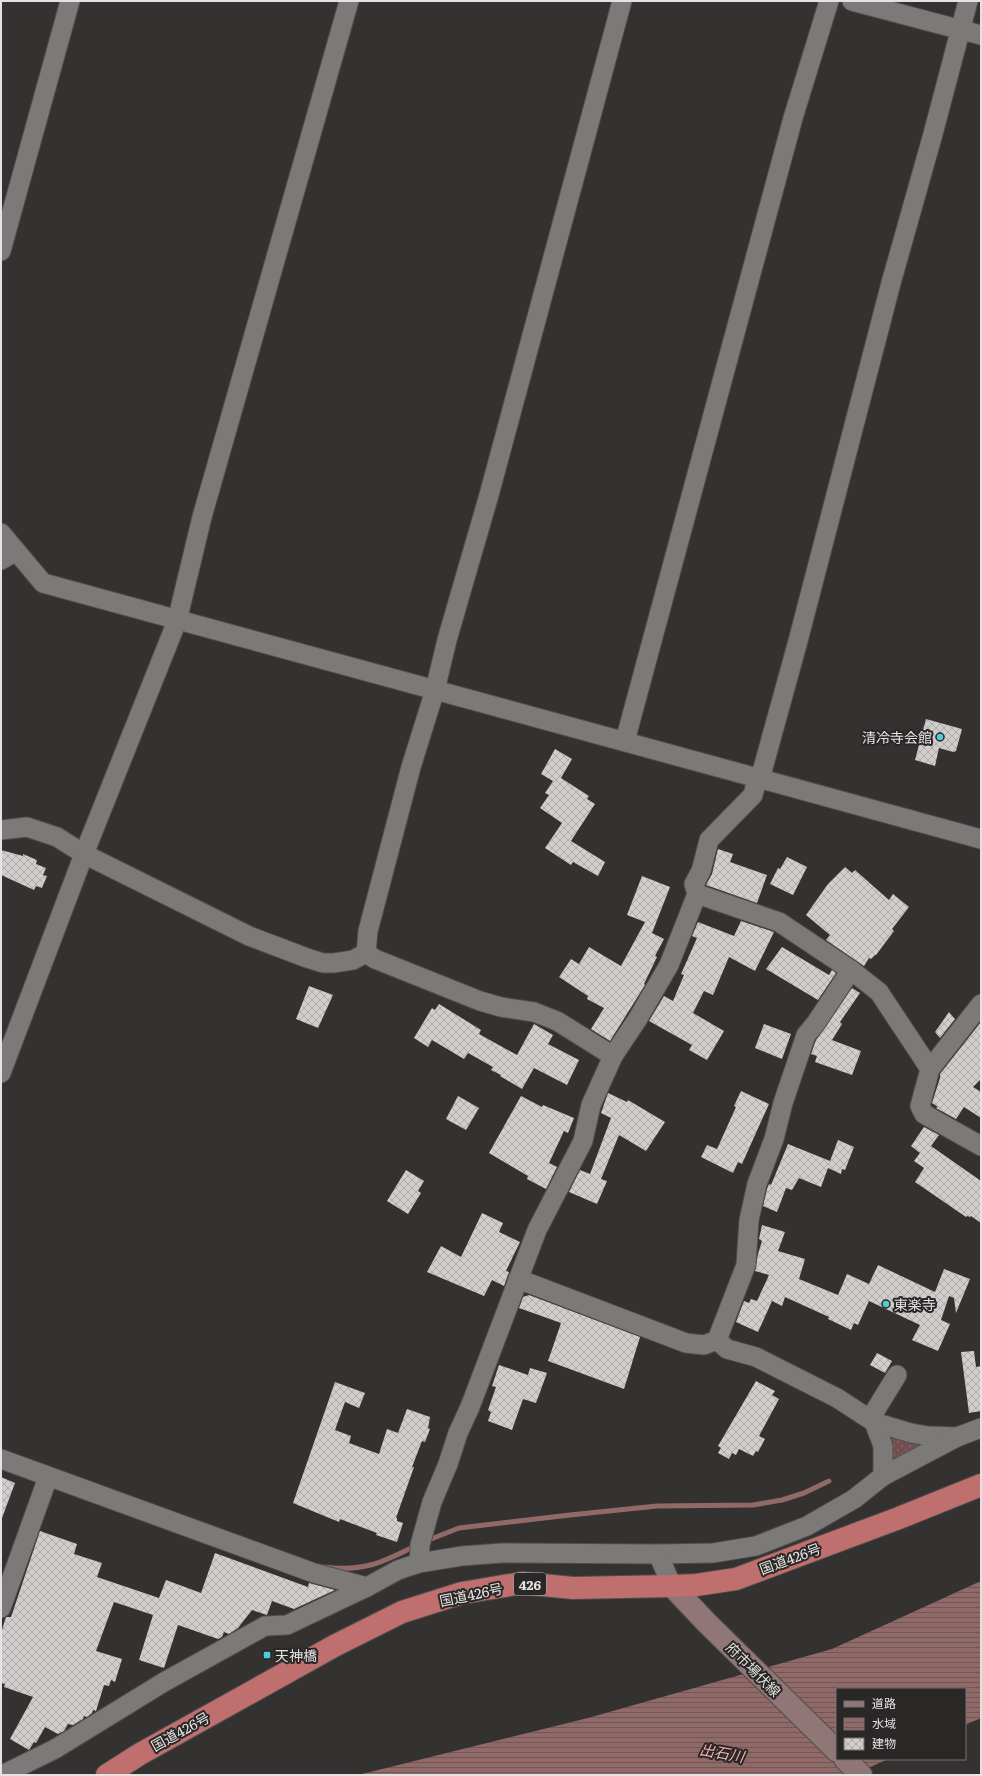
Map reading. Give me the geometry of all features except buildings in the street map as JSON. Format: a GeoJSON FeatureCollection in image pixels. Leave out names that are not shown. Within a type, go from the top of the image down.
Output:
{"type":"FeatureCollection","features":[{"type":"Feature","properties":{"kind":"highway","name":"国道426号"},"geometry":{"type":"LineString","coordinates":[[107,1775],[140,1754],[336,1645],[402,1612],[462,1593],[522,1584],[573,1588],[672,1586],[696,1585],[736,1578],[899,1518],[981,1485]]}},
{"type":"Feature","properties":{"kind":"main road","name":"府市場伏線"},"geometry":{"type":"LineString","coordinates":[[672,1586],[706,1622],[836,1750]]}},
{"type":"Feature","properties":{"kind":"main road"},"geometry":{"type":"LineString","coordinates":[[846,1760],[861,1775]]}},
{"type":"Feature","properties":{"kind":"street"},"geometry":{"type":"LineString","coordinates":[[1,251],[70,1]]}},
{"type":"Feature","properties":{"kind":"street"},"geometry":{"type":"LineString","coordinates":[[1,1073],[84,854],[177,621],[202,517],[349,1]]}},
{"type":"Feature","properties":{"kind":"street"},"geometry":{"type":"LineString","coordinates":[[366,953],[368,931],[409,775],[435,690],[447,640],[489,495],[622,1]]}},
{"type":"Feature","properties":{"kind":"street"},"geometry":{"type":"LineString","coordinates":[[625,741],[793,118],[829,1]]}},
{"type":"Feature","properties":{"kind":"street"},"geometry":{"type":"LineString","coordinates":[[852,1],[981,35]]}},
{"type":"Feature","properties":{"kind":"street"},"geometry":{"type":"LineString","coordinates":[[419,1563],[420,1545],[432,1502],[448,1464],[458,1433],[470,1407],[537,1230],[583,1141],[591,1105],[614,1056],[637,1020],[668,965],[697,894],[694,884],[701,871],[709,840],[753,795],[759,779],[890,282],[933,134],[968,1]]}},
{"type":"Feature","properties":{"kind":"street"},"geometry":{"type":"LineString","coordinates":[[1,533],[9,556],[43,583],[130,606],[177,621],[625,741],[981,839]]}},
{"type":"Feature","properties":{"kind":"street"},"geometry":{"type":"LineString","coordinates":[[1,830],[27,827],[57,837],[84,854],[249,936],[307,958],[323,963],[334,964],[353,960],[366,953]]}},
{"type":"Feature","properties":{"kind":"street"},"geometry":{"type":"LineString","coordinates":[[697,894],[779,922],[851,970],[879,992],[930,1069]]}},
{"type":"Feature","properties":{"kind":"street"},"geometry":{"type":"LineString","coordinates":[[366,953],[375,959],[480,1001],[501,1007],[534,1012],[557,1021],[614,1056]]}},
{"type":"Feature","properties":{"kind":"street"},"geometry":{"type":"LineString","coordinates":[[518,1279],[686,1343],[704,1345],[717,1340],[746,1265],[749,1220],[757,1184],[774,1139],[783,1103],[806,1036],[851,970]]}},
{"type":"Feature","properties":{"kind":"street"},"geometry":{"type":"LineString","coordinates":[[981,1004],[930,1069],[920,1106],[924,1114],[981,1146]]}},
{"type":"Feature","properties":{"kind":"street"},"geometry":{"type":"LineString","coordinates":[[717,1340],[726,1349],[756,1357],[837,1398],[872,1420],[911,1433],[928,1436],[957,1437]]}},
{"type":"Feature","properties":{"kind":"street"},"geometry":{"type":"LineString","coordinates":[[872,1420],[898,1375]]}},
{"type":"Feature","properties":{"kind":"street"},"geometry":{"type":"LineString","coordinates":[[872,1420],[883,1446],[883,1476]]}},
{"type":"Feature","properties":{"kind":"street"},"geometry":{"type":"LineString","coordinates":[[2,1775],[55,1749],[164,1682],[265,1626],[287,1625],[367,1587],[398,1570],[419,1563],[462,1556],[502,1553],[713,1553],[756,1546],[807,1526],[854,1499],[883,1476],[957,1437],[981,1428]]}},
{"type":"Feature","properties":{"kind":"street"},"geometry":{"type":"LineString","coordinates":[[1,1459],[314,1573],[367,1587]]}},
{"type":"Feature","properties":{"kind":"street"},"geometry":{"type":"LineString","coordinates":[[1,1608],[48,1477]]}},
{"type":"Feature","properties":{"kind":"street"},"geometry":{"type":"LineString","coordinates":[[658,1554],[672,1586]]}},
{"type":"Feature","properties":{"kind":"shaded area"},"geometry":{"type":"Polygon","coordinates":[[[885,1430],[928,1442],[893,1464],[885,1430]]]}},
{"type":"Feature","properties":{"kind":"water","name":"出石川"},"geometry":{"type":"Polygon","coordinates":[[[981,1581],[981,1718],[966,1725],[966,1688],[836,1688],[836,1760],[886,1760],[853,1775],[358,1775],[588,1718],[832,1649],[981,1581]]]}},
{"type":"Feature","properties":{"kind":"waterway"},"geometry":{"type":"LineString","coordinates":[[426,1541],[459,1528],[570,1515],[657,1506],[753,1505],[782,1500],[804,1493],[829,1481]]}},
{"type":"Feature","properties":{"kind":"waterway"},"geometry":{"type":"LineString","coordinates":[[324,1567],[350,1568],[371,1565],[415,1546]]}},
{"type":"Feature","properties":{"kind":"place","name":"清冷寺会館"},"geometry":{"type":"Point","coordinates":[940,737]}},
{"type":"Feature","properties":{"kind":"place","name":"東楽寺"},"geometry":{"type":"Point","coordinates":[886,1304]}},
{"type":"Feature","properties":{"kind":"place","name":"天神橋"},"geometry":{"type":"Point","coordinates":[267,1655]}}]}
